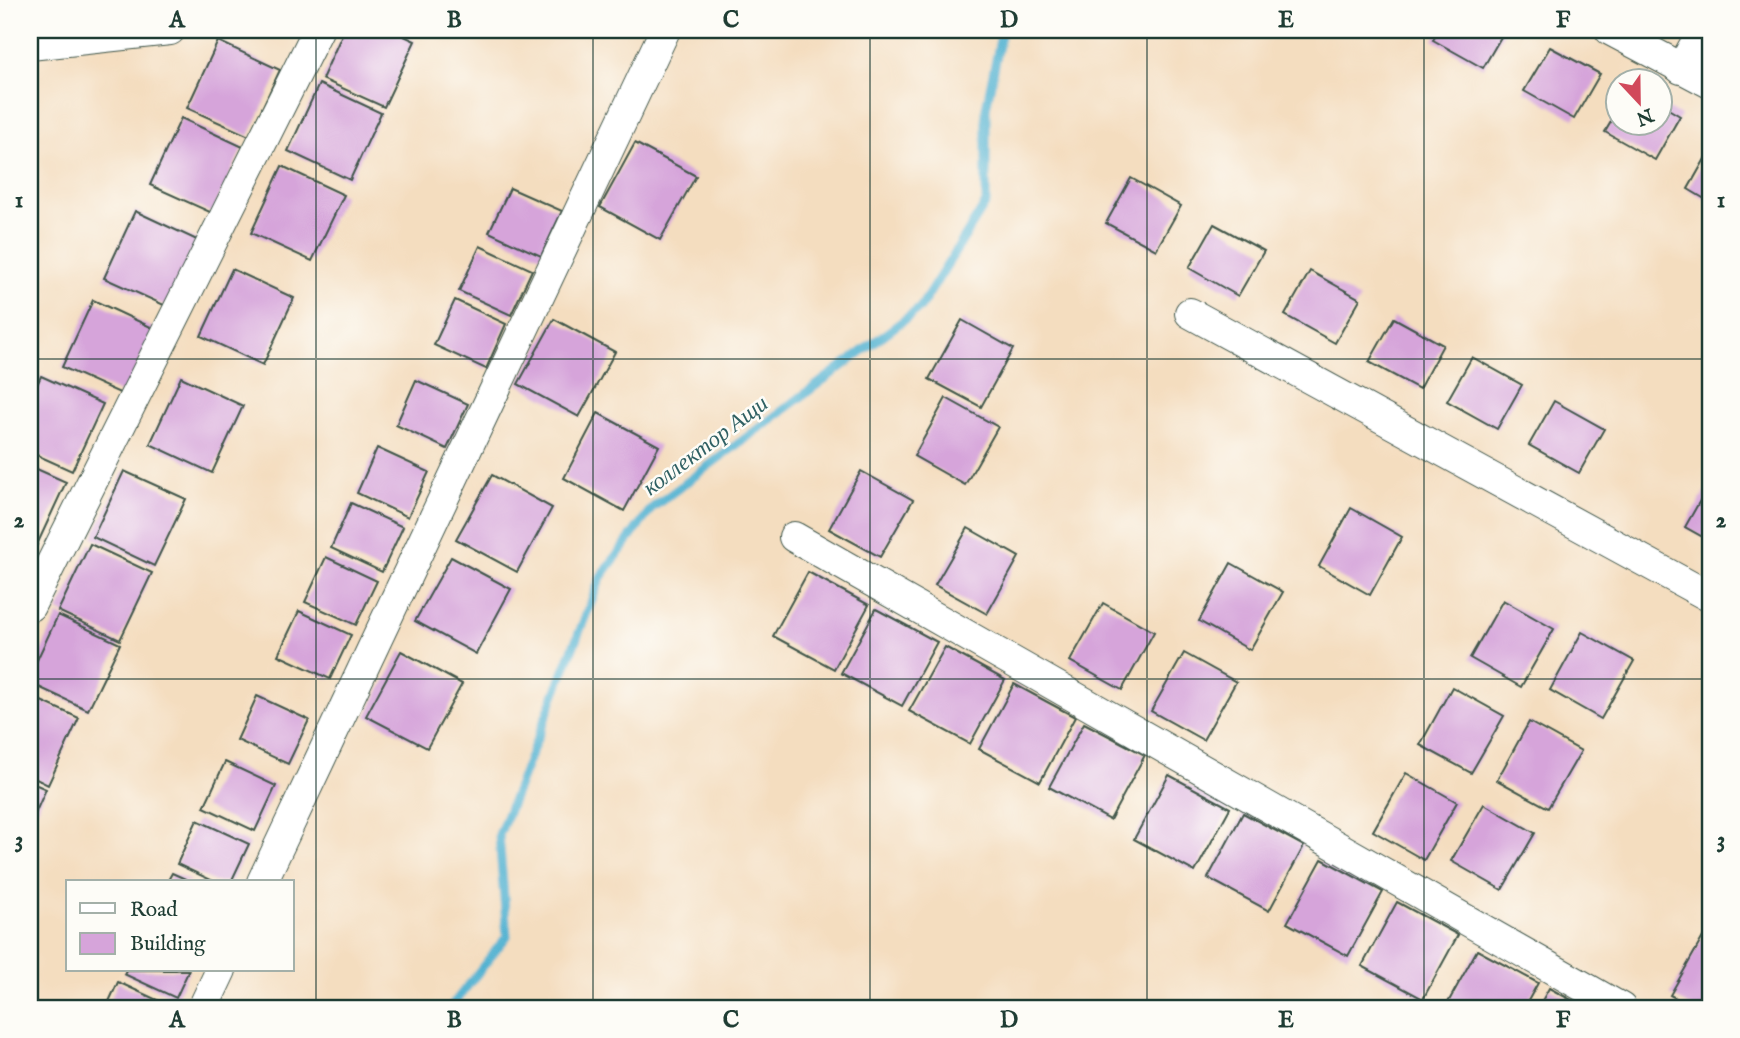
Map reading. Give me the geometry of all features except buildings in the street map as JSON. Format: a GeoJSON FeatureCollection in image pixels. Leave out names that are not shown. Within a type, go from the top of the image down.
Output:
{"type":"FeatureCollection","features":[{"type":"Feature","properties":{"kind":"street"},"geometry":{"type":"LineString","coordinates":[[30,45],[66,35],[170,30]]}},
{"type":"Feature","properties":{"kind":"street"},"geometry":{"type":"LineString","coordinates":[[30,606],[318,30]]}},
{"type":"Feature","properties":{"kind":"street"},"geometry":{"type":"LineString","coordinates":[[263,880],[665,30]]}},
{"type":"Feature","properties":{"kind":"street"},"geometry":{"type":"LineString","coordinates":[[1610,30],[1710,83]]}},
{"type":"Feature","properties":{"kind":"street"},"geometry":{"type":"LineString","coordinates":[[1681,68],[1703,30]]}},
{"type":"Feature","properties":{"kind":"street"},"geometry":{"type":"LineString","coordinates":[[1190,313],[1710,597]]}},
{"type":"Feature","properties":{"kind":"street"},"geometry":{"type":"LineString","coordinates":[[794,537],[1622,1008]]}},
{"type":"Feature","properties":{"kind":"street"},"geometry":{"type":"LineString","coordinates":[[203,1008],[220,972]]}},
{"type":"Feature","properties":{"kind":"waterway","name":"коллектор Ащи"},"geometry":{"type":"LineString","coordinates":[[450,1008],[507,936],[499,835],[601,577],[652,508],[920,308],[986,203],[986,108],[1002,30]]}}]}
